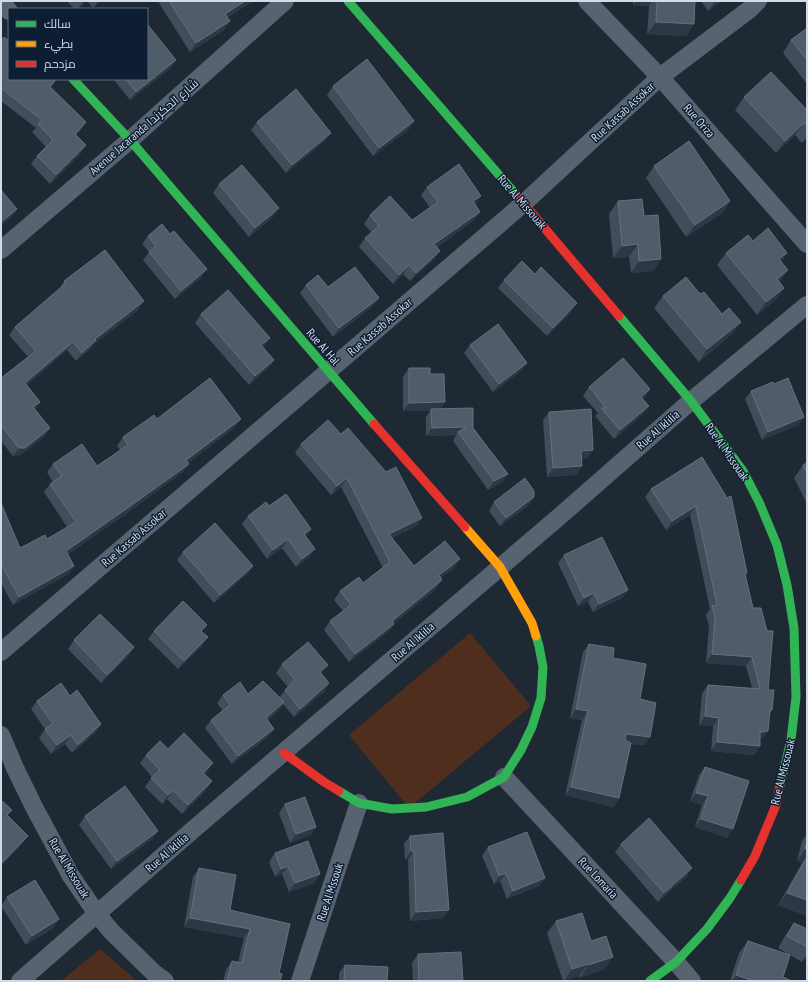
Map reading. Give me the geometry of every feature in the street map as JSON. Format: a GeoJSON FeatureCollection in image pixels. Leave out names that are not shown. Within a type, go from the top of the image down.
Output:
{"type":"FeatureCollection","features":[{"type":"Feature","properties":{"kind":"street","name":"Avenue Jacaranda شارع الجكرندا"},"geometry":{"type":"LineString","coordinates":[[1,250],[130,140],[285,1]]}},
{"type":"Feature","properties":{"kind":"street","name":"Rue Al Missouak"},"geometry":{"type":"LineString","coordinates":[[348,1],[524,203],[691,401],[743,471],[759,502],[777,545],[787,585],[794,628],[796,697],[791,740],[776,805],[755,856],[730,898],[707,929],[676,962],[650,981]]}},
{"type":"Feature","properties":{"kind":"street","name":"Rue Oriza"},"geometry":{"type":"LineString","coordinates":[[587,1],[660,77],[807,244]]}},
{"type":"Feature","properties":{"kind":"street","name":"Rue Kassab Assokar"},"geometry":{"type":"LineString","coordinates":[[1,652],[524,203],[660,77],[750,9],[758,1]]}},
{"type":"Feature","properties":{"kind":"street"},"geometry":{"type":"LineString","coordinates":[[1,2],[8,10]]}},
{"type":"Feature","properties":{"kind":"street","name":"Rue Al Hal"},"geometry":{"type":"LineString","coordinates":[[74,80],[130,140],[328,371],[500,567]]}},
{"type":"Feature","properties":{"kind":"street","name":"Rue Al Iklilia"},"geometry":{"type":"LineString","coordinates":[[20,981],[566,511],[691,401],[807,305]]}},
{"type":"Feature","properties":{"kind":"street"},"geometry":{"type":"LineString","coordinates":[[284,753],[324,782],[359,803],[392,809],[426,807],[467,797],[504,777],[521,750],[532,727],[541,698],[543,667],[539,646],[532,623],[500,567]]}},
{"type":"Feature","properties":{"kind":"street","name":"Rue Al Missouak"},"geometry":{"type":"LineString","coordinates":[[1,735],[15,768],[71,876],[97,914],[111,931],[154,973],[165,981]]}},
{"type":"Feature","properties":{"kind":"street","name":"Rue Lomaria"},"geometry":{"type":"LineString","coordinates":[[504,777],[692,981]]}},
{"type":"Feature","properties":{"kind":"street","name":"Rue Al Mssouk"},"geometry":{"type":"LineString","coordinates":[[300,981],[359,803]]}},
{"type":"Feature","properties":{"kind":"shaded area"},"geometry":{"type":"Polygon","coordinates":[[[470,633],[531,706],[409,808],[349,735],[470,633]]]}},
{"type":"Feature","properties":{"kind":"shaded area"},"geometry":{"type":"Polygon","coordinates":[[[100,949],[137,981],[61,981],[100,949]]]}},
{"type":"Feature","properties":{"kind":"building"},"geometry":{"type":"Polygon","coordinates":[[[169,1],[245,1],[225,14],[230,21],[196,43],[169,1]]]}},
{"type":"Feature","properties":{"kind":"building"},"geometry":{"type":"Polygon","coordinates":[[[657,1],[695,1],[694,24],[656,22],[657,1]]]}},
{"type":"Feature","properties":{"kind":"building"},"geometry":{"type":"Polygon","coordinates":[[[148,25],[176,60],[136,92],[127,80],[148,80],[148,25]]]}},
{"type":"Feature","properties":{"kind":"building"},"geometry":{"type":"Polygon","coordinates":[[[807,28],[807,60],[791,40],[807,28]]]}},
{"type":"Feature","properties":{"kind":"building"},"geometry":{"type":"Polygon","coordinates":[[[4,37],[8,40],[8,80],[55,80],[50,87],[86,122],[75,134],[86,145],[56,175],[37,156],[53,140],[38,124],[42,120],[1,88],[1,41],[4,37]]]}},
{"type":"Feature","properties":{"kind":"building"},"geometry":{"type":"Polygon","coordinates":[[[367,59],[414,121],[379,148],[333,86],[367,59]]]}},
{"type":"Feature","properties":{"kind":"building"},"geometry":{"type":"Polygon","coordinates":[[[771,72],[807,110],[807,126],[804,123],[785,141],[744,97],[771,72]]]}},
{"type":"Feature","properties":{"kind":"building"},"geometry":{"type":"Polygon","coordinates":[[[296,89],[331,133],[292,165],[257,122],[296,89]]]}},
{"type":"Feature","properties":{"kind":"building"},"geometry":{"type":"Polygon","coordinates":[[[689,141],[730,201],[695,225],[654,166],[689,141]]]}},
{"type":"Feature","properties":{"kind":"building"},"geometry":{"type":"Polygon","coordinates":[[[459,164],[481,196],[473,201],[480,212],[434,244],[440,251],[416,273],[409,265],[399,275],[365,238],[379,226],[370,215],[390,196],[412,220],[438,202],[427,187],[459,164]]]}},
{"type":"Feature","properties":{"kind":"building"},"geometry":{"type":"Polygon","coordinates":[[[242,165],[279,208],[255,228],[219,184],[242,165]]]}},
{"type":"Feature","properties":{"kind":"building"},"geometry":{"type":"Polygon","coordinates":[[[1,190],[17,209],[1,222],[1,190]]]}},
{"type":"Feature","properties":{"kind":"building"},"geometry":{"type":"Polygon","coordinates":[[[642,199],[644,216],[658,215],[661,259],[639,261],[638,244],[622,246],[618,201],[642,199]]]}},
{"type":"Feature","properties":{"kind":"building"},"geometry":{"type":"Polygon","coordinates":[[[162,224],[170,234],[174,231],[207,269],[181,291],[149,252],[156,246],[148,236],[162,224]]]}},
{"type":"Feature","properties":{"kind":"building"},"geometry":{"type":"Polygon","coordinates":[[[768,228],[787,253],[779,259],[788,270],[777,279],[784,288],[766,302],[726,253],[748,235],[753,241],[768,228]]]}},
{"type":"Feature","properties":{"kind":"building"},"geometry":{"type":"Polygon","coordinates":[[[105,250],[144,301],[95,339],[96,340],[82,353],[73,342],[25,383],[40,402],[33,407],[50,428],[25,448],[19,448],[1,425],[1,378],[36,351],[15,327],[66,283],[64,281],[105,250]]]}},
{"type":"Feature","properties":{"kind":"building"},"geometry":{"type":"Polygon","coordinates":[[[522,261],[535,274],[541,267],[577,303],[553,328],[504,280],[522,261]]]}},
{"type":"Feature","properties":{"kind":"building"},"geometry":{"type":"Polygon","coordinates":[[[355,267],[379,298],[339,328],[306,285],[318,275],[328,287],[355,267]]]}},
{"type":"Feature","properties":{"kind":"building"},"geometry":{"type":"Polygon","coordinates":[[[686,277],[700,294],[704,292],[722,314],[729,308],[741,322],[707,349],[663,296],[686,277]]]}},
{"type":"Feature","properties":{"kind":"building"},"geometry":{"type":"Polygon","coordinates":[[[228,290],[270,338],[261,345],[274,360],[255,376],[201,314],[228,290]]]}},
{"type":"Feature","properties":{"kind":"building"},"geometry":{"type":"Polygon","coordinates":[[[498,324],[527,363],[499,384],[470,345],[498,324]]]}},
{"type":"Feature","properties":{"kind":"building"},"geometry":{"type":"Polygon","coordinates":[[[623,358],[650,389],[641,397],[649,406],[620,430],[601,408],[606,408],[589,387],[623,358]]]}},
{"type":"Feature","properties":{"kind":"building"},"geometry":{"type":"Polygon","coordinates":[[[409,368],[430,368],[430,374],[444,374],[445,402],[409,403],[409,368]]]}},
{"type":"Feature","properties":{"kind":"building"},"geometry":{"type":"Polygon","coordinates":[[[210,378],[241,419],[186,460],[189,464],[66,551],[74,566],[19,597],[1,564],[1,503],[20,548],[45,535],[47,539],[76,522],[50,484],[62,476],[53,464],[82,444],[97,466],[128,445],[123,437],[154,415],[157,419],[210,378]]]}},
{"type":"Feature","properties":{"kind":"building"},"geometry":{"type":"Polygon","coordinates":[[[788,378],[804,417],[768,432],[751,391],[788,378]]]}},
{"type":"Feature","properties":{"kind":"building"},"geometry":{"type":"Polygon","coordinates":[[[473,408],[472,427],[508,474],[494,481],[458,432],[466,427],[432,428],[431,409],[473,408]]]}},
{"type":"Feature","properties":{"kind":"building"},"geometry":{"type":"Polygon","coordinates":[[[591,409],[593,450],[581,451],[582,466],[553,468],[549,412],[591,409]]]}},
{"type":"Feature","properties":{"kind":"building"},"geometry":{"type":"Polygon","coordinates":[[[328,420],[341,434],[348,428],[386,472],[396,467],[422,518],[389,534],[414,566],[445,541],[460,559],[439,575],[442,580],[392,621],[394,624],[355,654],[330,621],[351,605],[340,591],[359,577],[363,583],[390,562],[347,478],[337,486],[301,444],[328,420]]]}},
{"type":"Feature","properties":{"kind":"building"},"geometry":{"type":"Polygon","coordinates":[[[702,457],[727,498],[731,496],[747,573],[745,574],[753,608],[761,608],[767,631],[773,631],[768,690],[774,690],[772,710],[770,710],[768,731],[760,732],[760,746],[717,742],[719,718],[705,716],[708,685],[760,689],[752,657],[712,654],[715,618],[712,606],[717,605],[696,506],[672,521],[651,489],[702,457]]]}},
{"type":"Feature","properties":{"kind":"building"},"geometry":{"type":"Polygon","coordinates":[[[807,463],[807,473],[803,465],[807,463]]]}},
{"type":"Feature","properties":{"kind":"building"},"geometry":{"type":"Polygon","coordinates":[[[525,478],[534,491],[534,497],[506,518],[494,502],[525,478]]]}},
{"type":"Feature","properties":{"kind":"building"},"geometry":{"type":"Polygon","coordinates":[[[286,494],[311,529],[304,534],[315,549],[302,559],[288,539],[273,550],[248,516],[266,502],[269,506],[286,494]]]}},
{"type":"Feature","properties":{"kind":"building"},"geometry":{"type":"Polygon","coordinates":[[[215,523],[253,566],[220,595],[183,552],[215,523]]]}},
{"type":"Feature","properties":{"kind":"building"},"geometry":{"type":"Polygon","coordinates":[[[602,537],[628,590],[599,604],[594,593],[584,598],[564,555],[602,537]]]}},
{"type":"Feature","properties":{"kind":"building"},"geometry":{"type":"Polygon","coordinates":[[[183,601],[207,625],[201,631],[208,637],[184,661],[154,631],[183,601]]]}},
{"type":"Feature","properties":{"kind":"building"},"geometry":{"type":"Polygon","coordinates":[[[100,614],[134,647],[107,675],[74,640],[100,614]]]}},
{"type":"Feature","properties":{"kind":"building"},"geometry":{"type":"Polygon","coordinates":[[[308,642],[328,665],[320,672],[329,683],[300,709],[285,690],[295,680],[282,664],[308,642]]]}},
{"type":"Feature","properties":{"kind":"building"},"geometry":{"type":"Polygon","coordinates":[[[589,644],[614,648],[613,658],[646,664],[640,699],[656,703],[650,737],[626,734],[625,740],[631,743],[619,798],[571,787],[588,711],[576,709],[589,644]]]}},
{"type":"Feature","properties":{"kind":"building"},"geometry":{"type":"Polygon","coordinates":[[[263,681],[284,702],[266,718],[274,729],[238,756],[211,720],[230,705],[223,695],[240,682],[248,694],[263,681]]]}},
{"type":"Feature","properties":{"kind":"building"},"geometry":{"type":"Polygon","coordinates":[[[61,683],[70,696],[77,690],[101,724],[78,745],[71,735],[57,745],[45,729],[53,724],[37,701],[61,683]]]}},
{"type":"Feature","properties":{"kind":"building"},"geometry":{"type":"Polygon","coordinates":[[[184,733],[213,763],[203,773],[212,781],[188,805],[173,790],[168,795],[151,778],[160,770],[146,755],[160,741],[168,749],[184,733]]]}},
{"type":"Feature","properties":{"kind":"building"},"geometry":{"type":"Polygon","coordinates":[[[705,767],[749,781],[733,829],[701,819],[708,796],[696,793],[705,767]]]}},
{"type":"Feature","properties":{"kind":"building"},"geometry":{"type":"Polygon","coordinates":[[[125,786],[158,831],[117,861],[85,816],[125,786]]]}},
{"type":"Feature","properties":{"kind":"building"},"geometry":{"type":"Polygon","coordinates":[[[305,797],[316,827],[296,834],[285,804],[305,797]]]}},
{"type":"Feature","properties":{"kind":"building"},"geometry":{"type":"Polygon","coordinates":[[[1,800],[12,810],[7,815],[28,836],[1,864],[1,800]]]}},
{"type":"Feature","properties":{"kind":"building"},"geometry":{"type":"Polygon","coordinates":[[[649,818],[692,868],[664,893],[621,844],[649,818]]]}},
{"type":"Feature","properties":{"kind":"building"},"geometry":{"type":"Polygon","coordinates":[[[527,832],[545,878],[513,891],[506,873],[499,876],[488,847],[527,832]]]}},
{"type":"Feature","properties":{"kind":"building"},"geometry":{"type":"Polygon","coordinates":[[[443,833],[449,910],[416,912],[414,851],[411,851],[410,836],[443,833]]]}},
{"type":"Feature","properties":{"kind":"building"},"geometry":{"type":"Polygon","coordinates":[[[308,841],[320,874],[295,883],[288,866],[281,869],[275,853],[308,841]]]}},
{"type":"Feature","properties":{"kind":"building"},"geometry":{"type":"Polygon","coordinates":[[[807,857],[807,900],[787,893],[807,857]]]}},
{"type":"Feature","properties":{"kind":"building"},"geometry":{"type":"Polygon","coordinates":[[[199,868],[236,875],[230,910],[290,924],[279,973],[282,974],[280,981],[227,981],[232,961],[242,963],[250,929],[190,918],[199,868]]]}},
{"type":"Feature","properties":{"kind":"building"},"geometry":{"type":"Polygon","coordinates":[[[35,880],[59,919],[32,936],[7,897],[35,880]]]}},
{"type":"Feature","properties":{"kind":"building"},"geometry":{"type":"Polygon","coordinates":[[[582,913],[591,941],[606,936],[613,957],[572,969],[556,921],[582,913]]]}},
{"type":"Feature","properties":{"kind":"building"},"geometry":{"type":"Polygon","coordinates":[[[794,923],[807,929],[807,947],[787,936],[794,923]]]}},
{"type":"Feature","properties":{"kind":"building"},"geometry":{"type":"Polygon","coordinates":[[[748,941],[790,955],[783,977],[792,981],[754,981],[736,975],[748,941]]]}},
{"type":"Feature","properties":{"kind":"building"},"geometry":{"type":"Polygon","coordinates":[[[461,952],[463,981],[419,981],[418,954],[461,952]]]}},
{"type":"Feature","properties":{"kind":"building"},"geometry":{"type":"Polygon","coordinates":[[[345,965],[388,967],[387,981],[344,981],[345,965]]]}},
{"type":"Feature","properties":{"kind":"traffic: fast"},"geometry":{"type":"LineString","coordinates":[[348,1],[519,198]]}},
{"type":"Feature","properties":{"kind":"traffic: fast"},"geometry":{"type":"LineString","coordinates":[[74,80],[130,140],[374,424]]}},
{"type":"Feature","properties":{"kind":"traffic: fast"},"geometry":{"type":"LineString","coordinates":[[619,316],[691,401],[743,471],[759,502],[777,545],[787,585],[794,628],[796,697],[791,740],[780,786]]}},
{"type":"Feature","properties":{"kind":"traffic: fast"},"geometry":{"type":"LineString","coordinates":[[339,791],[359,803],[392,809],[426,807],[467,797],[504,777],[521,750],[532,727],[541,698],[543,667],[536,636]]}},
{"type":"Feature","properties":{"kind":"traffic: fast"},"geometry":{"type":"LineString","coordinates":[[650,981],[676,962],[707,929],[730,898],[741,880]]}},
{"type":"Feature","properties":{"kind":"traffic: slow"},"geometry":{"type":"LineString","coordinates":[[465,527],[500,567],[532,623],[536,636]]}},
{"type":"Feature","properties":{"kind":"traffic: jam"},"geometry":{"type":"LineString","coordinates":[[519,198],[619,316]]}},
{"type":"Feature","properties":{"kind":"traffic: jam"},"geometry":{"type":"LineString","coordinates":[[374,424],[465,527]]}},
{"type":"Feature","properties":{"kind":"traffic: jam"},"geometry":{"type":"LineString","coordinates":[[284,753],[339,791]]}},
{"type":"Feature","properties":{"kind":"traffic: jam"},"geometry":{"type":"LineString","coordinates":[[741,880],[755,856],[776,805],[780,786]]}}]}
